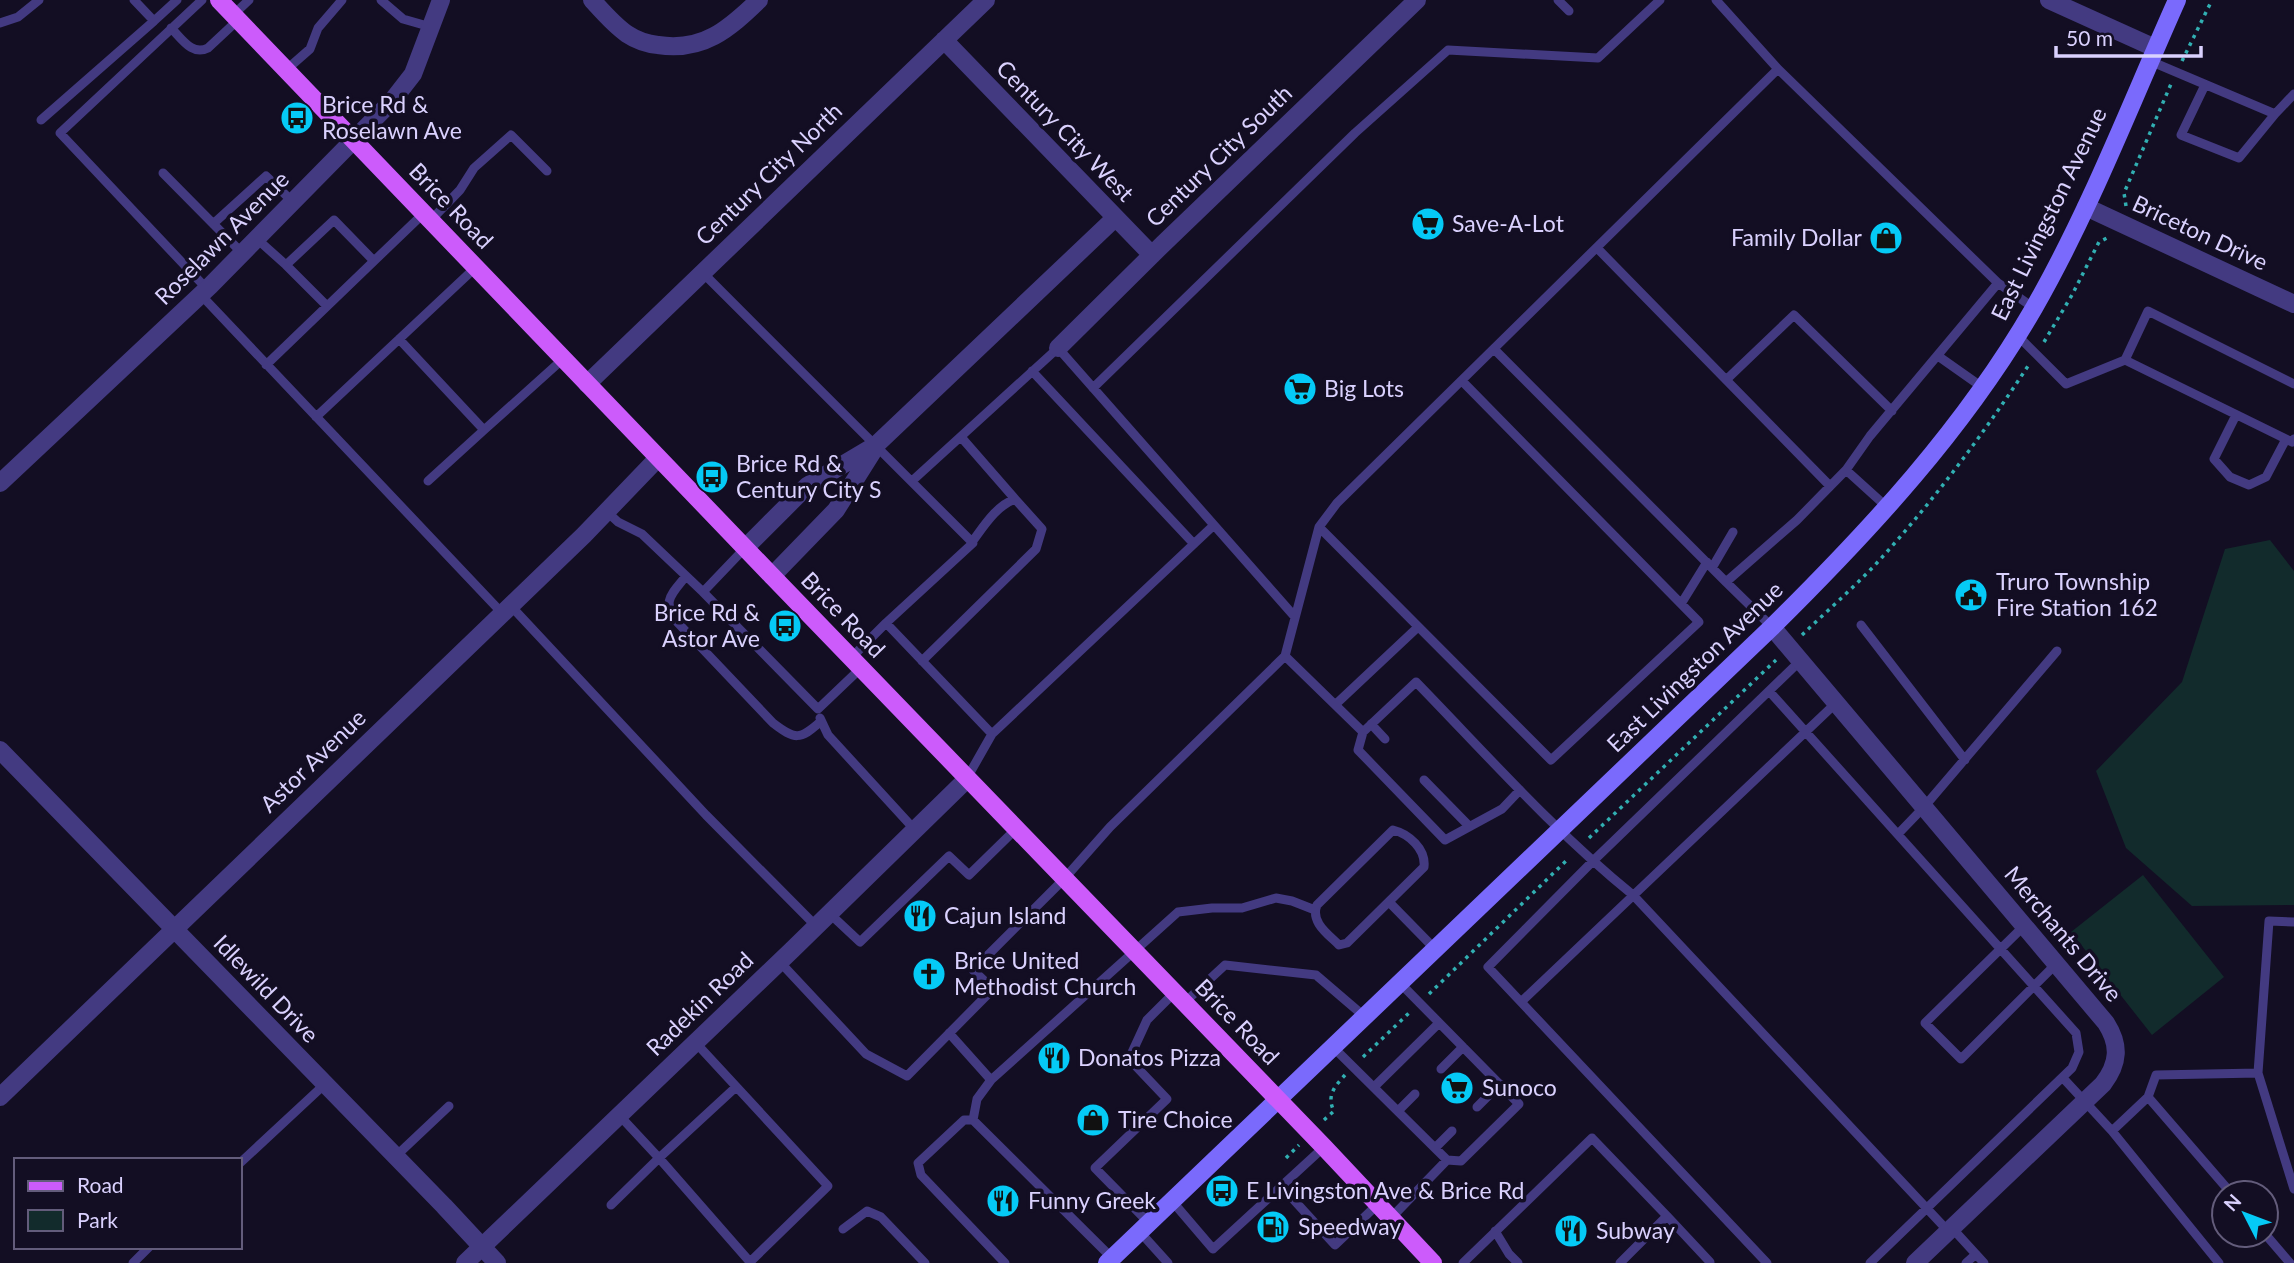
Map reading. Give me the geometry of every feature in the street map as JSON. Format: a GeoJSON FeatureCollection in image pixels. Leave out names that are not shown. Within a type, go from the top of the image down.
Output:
{"type":"FeatureCollection","features":[{"type":"Feature","properties":{"kind":"main road","name":"Brice Road"},"geometry":{"type":"LineString","coordinates":[[219,0],[1278,1099],[1432,1263]]}},
{"type":"Feature","properties":{"kind":"main road","name":"East Livingston Avenue"},"geometry":{"type":"LineString","coordinates":[[1110,1261],[1772,627],[1839,561],[1938,449],[2034,308],[2086,207],[2177,0]]}},
{"type":"Feature","properties":{"kind":"street","name":"Roselawn Avenue"},"geometry":{"type":"LineString","coordinates":[[0,483],[204,292],[392,102],[413,74],[441,0]]}},
{"type":"Feature","properties":{"kind":"street"},"geometry":{"type":"LineString","coordinates":[[592,0],[630,36],[673,48],[695,45],[714,37],[733,25],[759,0]]}},
{"type":"Feature","properties":{"kind":"street","name":"Century City North"},"geometry":{"type":"LineString","coordinates":[[587,384],[986,0]]}},
{"type":"Feature","properties":{"kind":"street","name":"Century City South"},"geometry":{"type":"LineString","coordinates":[[1058,348],[1417,0]]}},
{"type":"Feature","properties":{"kind":"street"},"geometry":{"type":"LineString","coordinates":[[2049,0],[2153,54]]}},
{"type":"Feature","properties":{"kind":"street","name":"Century City West"},"geometry":{"type":"LineString","coordinates":[[944,40],[1152,255]]}},
{"type":"Feature","properties":{"kind":"street","name":"Briceton Drive"},"geometry":{"type":"LineString","coordinates":[[2086,207],[2294,304]]}},
{"type":"Feature","properties":{"kind":"street","name":"Century City South"},"geometry":{"type":"LineString","coordinates":[[745,548],[807,486],[876,445],[1115,218]]}},
{"type":"Feature","properties":{"kind":"street","name":"Century City South"},"geometry":{"type":"LineString","coordinates":[[772,576],[836,510],[876,445]]}},
{"type":"Feature","properties":{"kind":"street","name":"Astor Avenue"},"geometry":{"type":"LineString","coordinates":[[0,1097],[506,610],[658,458]]}},
{"type":"Feature","properties":{"kind":"street","name":"Merchants Drive"},"geometry":{"type":"LineString","coordinates":[[1772,627],[2106,1023],[2116,1043],[2117,1053],[2111,1073],[1915,1263]]}},
{"type":"Feature","properties":{"kind":"street","name":"Idlewild Drive"},"geometry":{"type":"LineString","coordinates":[[0,750],[497,1263]]}},
{"type":"Feature","properties":{"kind":"street","name":"Radekin Road"},"geometry":{"type":"LineString","coordinates":[[465,1263],[967,779]]}},
{"type":"Feature","properties":{"kind":"lane"},"geometry":{"type":"LineString","coordinates":[[0,23],[18,17],[39,0]]}},
{"type":"Feature","properties":{"kind":"lane"},"geometry":{"type":"LineString","coordinates":[[134,0],[154,21]]}},
{"type":"Feature","properties":{"kind":"lane"},"geometry":{"type":"LineString","coordinates":[[41,120],[177,0]]}},
{"type":"Feature","properties":{"kind":"lane"},"geometry":{"type":"LineString","coordinates":[[202,0],[60,133],[204,292],[266,365],[706,815],[823,919],[860,942],[949,856],[969,875],[1016,829]]}},
{"type":"Feature","properties":{"kind":"lane"},"geometry":{"type":"LineString","coordinates":[[172,28],[192,49],[202,51],[208,48],[249,0]]}},
{"type":"Feature","properties":{"kind":"lane"},"geometry":{"type":"LineString","coordinates":[[286,70],[310,49],[318,28],[342,0]]}},
{"type":"Feature","properties":{"kind":"lane"},"geometry":{"type":"LineString","coordinates":[[381,0],[403,19],[431,27]]}},
{"type":"Feature","properties":{"kind":"lane"},"geometry":{"type":"LineString","coordinates":[[1558,0],[1569,11]]}},
{"type":"Feature","properties":{"kind":"lane"},"geometry":{"type":"LineString","coordinates":[[1093,388],[1355,133],[1448,50],[1598,58],[1660,0]]}},
{"type":"Feature","properties":{"kind":"lane"},"geometry":{"type":"LineString","coordinates":[[1716,0],[1778,69],[1998,283],[2034,308]]}},
{"type":"Feature","properties":{"kind":"lane"},"geometry":{"type":"LineString","coordinates":[[2153,54],[2205,85],[2275,114]]}},
{"type":"Feature","properties":{"kind":"lane"},"geometry":{"type":"LineString","coordinates":[[779,961],[866,1054],[907,1076],[993,989],[973,970],[1064,879],[1111,827],[1285,656],[1319,527],[1337,503],[1778,69]]}},
{"type":"Feature","properties":{"kind":"lane"},"geometry":{"type":"LineString","coordinates":[[2205,85],[2181,135],[2239,158],[2294,94]]}},
{"type":"Feature","properties":{"kind":"lane"},"geometry":{"type":"LineString","coordinates":[[266,365],[374,261],[460,190],[474,169],[511,135],[547,171]]}},
{"type":"Feature","properties":{"kind":"lane"},"geometry":{"type":"LineString","coordinates":[[163,173],[243,254]]}},
{"type":"Feature","properties":{"kind":"lane"},"geometry":{"type":"LineString","coordinates":[[213,224],[266,176],[294,203]]}},
{"type":"Feature","properties":{"kind":"lane"},"geometry":{"type":"LineString","coordinates":[[286,265],[334,220],[374,261]]}},
{"type":"Feature","properties":{"kind":"lane"},"geometry":{"type":"LineString","coordinates":[[257,239],[327,306]]}},
{"type":"Feature","properties":{"kind":"lane"},"geometry":{"type":"LineString","coordinates":[[1597,248],[1830,486]]}},
{"type":"Feature","properties":{"kind":"lane"},"geometry":{"type":"LineString","coordinates":[[316,417],[476,267]]}},
{"type":"Feature","properties":{"kind":"lane"},"geometry":{"type":"LineString","coordinates":[[702,272],[972,542]]}},
{"type":"Feature","properties":{"kind":"lane"},"geometry":{"type":"LineString","coordinates":[[1727,582],[1797,520],[1846,470],[1998,283]]}},
{"type":"Feature","properties":{"kind":"lane"},"geometry":{"type":"LineString","coordinates":[[2017,335],[2066,384],[2125,360],[2148,312],[2294,384]]}},
{"type":"Feature","properties":{"kind":"lane"},"geometry":{"type":"LineString","coordinates":[[1726,380],[1794,314],[1892,411]]}},
{"type":"Feature","properties":{"kind":"lane"},"geometry":{"type":"LineString","coordinates":[[399,340],[484,430]]}},
{"type":"Feature","properties":{"kind":"lane"},"geometry":{"type":"LineString","coordinates":[[912,481],[1058,348],[1295,617]]}},
{"type":"Feature","properties":{"kind":"lane"},"geometry":{"type":"LineString","coordinates":[[1494,349],[1772,627]]}},
{"type":"Feature","properties":{"kind":"lane"},"geometry":{"type":"LineString","coordinates":[[1938,356],[1982,387]]}},
{"type":"Feature","properties":{"kind":"lane"},"geometry":{"type":"LineString","coordinates":[[428,481],[563,359]]}},
{"type":"Feature","properties":{"kind":"lane"},"geometry":{"type":"LineString","coordinates":[[2125,360],[2290,439],[2266,477],[2249,485],[2230,477],[2214,459],[2236,415]]}},
{"type":"Feature","properties":{"kind":"lane"},"geometry":{"type":"LineString","coordinates":[[1032,371],[1194,544]]}},
{"type":"Feature","properties":{"kind":"lane"},"geometry":{"type":"LineString","coordinates":[[1319,527],[1551,760],[1699,622],[1462,380]]}},
{"type":"Feature","properties":{"kind":"lane"},"geometry":{"type":"LineString","coordinates":[[922,661],[1036,549],[1042,529],[961,437]]}},
{"type":"Feature","properties":{"kind":"lane"},"geometry":{"type":"LineString","coordinates":[[1846,470],[1888,508]]}},
{"type":"Feature","properties":{"kind":"lane"},"geometry":{"type":"LineString","coordinates":[[818,709],[886,623],[972,542],[990,518],[1007,502],[1015,499]]}},
{"type":"Feature","properties":{"kind":"lane"},"geometry":{"type":"LineString","coordinates":[[606,511],[618,522],[642,534],[818,709],[828,736],[915,830]]}},
{"type":"Feature","properties":{"kind":"lane"},"geometry":{"type":"LineString","coordinates":[[967,779],[992,734],[1214,525]]}},
{"type":"Feature","properties":{"kind":"lane"},"geometry":{"type":"LineString","coordinates":[[1681,604],[1733,533]]}},
{"type":"Feature","properties":{"kind":"lane"},"geometry":{"type":"LineString","coordinates":[[703,592],[745,548]]}},
{"type":"Feature","properties":{"kind":"lane"},"geometry":{"type":"LineString","coordinates":[[686,576],[668,603],[671,614],[773,723],[785,732],[796,737],[807,735],[821,722]]}},
{"type":"Feature","properties":{"kind":"lane"},"geometry":{"type":"LineString","coordinates":[[886,623],[992,734]]}},
{"type":"Feature","properties":{"kind":"lane"},"geometry":{"type":"LineString","coordinates":[[1861,625],[1965,760]]}},
{"type":"Feature","properties":{"kind":"lane"},"geometry":{"type":"LineString","coordinates":[[1335,704],[1418,627]]}},
{"type":"Feature","properties":{"kind":"lane"},"geometry":{"type":"LineString","coordinates":[[1898,834],[2057,651]]}},
{"type":"Feature","properties":{"kind":"lane"},"geometry":{"type":"LineString","coordinates":[[1285,656],[1363,732]]}},
{"type":"Feature","properties":{"kind":"lane"},"geometry":{"type":"LineString","coordinates":[[1767,1263],[1488,967],[1592,862],[1801,661]]}},
{"type":"Feature","properties":{"kind":"lane"},"geometry":{"type":"LineString","coordinates":[[1520,790],[1502,808],[1445,840],[1358,750],[1363,732],[1416,682],[1520,790],[1559,831],[1633,895],[1927,1209],[1984,1263]]}},
{"type":"Feature","properties":{"kind":"lane"},"geometry":{"type":"LineString","coordinates":[[1769,691],[2076,1033],[2079,1052],[2072,1068],[1870,1263]]}},
{"type":"Feature","properties":{"kind":"lane"},"geometry":{"type":"LineString","coordinates":[[1521,1002],[1836,703]]}},
{"type":"Feature","properties":{"kind":"lane"},"geometry":{"type":"LineString","coordinates":[[1371,724],[1385,739]]}},
{"type":"Feature","properties":{"kind":"lane"},"geometry":{"type":"LineString","coordinates":[[1424,780],[1469,826]]}},
{"type":"Feature","properties":{"kind":"lane"},"geometry":{"type":"LineString","coordinates":[[1393,830],[1405,833],[1423,852],[1424,867],[1388,902],[1347,943],[1339,945],[1318,925],[1315,910],[1317,905],[1393,830]]}},
{"type":"Feature","properties":{"kind":"lane"},"geometry":{"type":"LineString","coordinates":[[973,1120],[977,1099],[991,1080],[1178,912],[1242,908],[1276,898],[1315,910]]}},
{"type":"Feature","properties":{"kind":"lane"},"geometry":{"type":"LineString","coordinates":[[1388,902],[1435,949]]}},
{"type":"Feature","properties":{"kind":"lane"},"geometry":{"type":"LineString","coordinates":[[2294,922],[2269,920],[2258,1073],[2294,1189]]}},
{"type":"Feature","properties":{"kind":"lane"},"geometry":{"type":"LineString","coordinates":[[2024,926],[1925,1023],[1961,1059],[2056,964]]}},
{"type":"Feature","properties":{"kind":"lane"},"geometry":{"type":"LineString","coordinates":[[1168,1263],[1144,1228],[1095,1168],[1167,1099],[1129,1059],[1147,1020],[1225,965],[1316,975],[1365,1017]]}},
{"type":"Feature","properties":{"kind":"lane"},"geometry":{"type":"LineString","coordinates":[[1333,1047],[1447,1160],[1461,1161],[1519,1104],[1400,983]]}},
{"type":"Feature","properties":{"kind":"lane"},"geometry":{"type":"LineString","coordinates":[[1374,1087],[1440,1023]]}},
{"type":"Feature","properties":{"kind":"lane"},"geometry":{"type":"LineString","coordinates":[[949,1033],[991,1080]]}},
{"type":"Feature","properties":{"kind":"lane"},"geometry":{"type":"LineString","coordinates":[[619,1115],[750,1262],[828,1186],[695,1042]]}},
{"type":"Feature","properties":{"kind":"lane"},"geometry":{"type":"LineString","coordinates":[[1441,1069],[1463,1047]]}},
{"type":"Feature","properties":{"kind":"lane"},"geometry":{"type":"LineString","coordinates":[[2112,1131],[2148,1097],[2156,1075],[2258,1073]]}},
{"type":"Feature","properties":{"kind":"lane"},"geometry":{"type":"LineString","coordinates":[[2063,1078],[2112,1131],[2218,1263]]}},
{"type":"Feature","properties":{"kind":"lane"},"geometry":{"type":"LineString","coordinates":[[242,1161],[325,1084]]}},
{"type":"Feature","properties":{"kind":"lane"},"geometry":{"type":"LineString","coordinates":[[1477,1107],[1500,1084]]}},
{"type":"Feature","properties":{"kind":"lane"},"geometry":{"type":"LineString","coordinates":[[611,1205],[736,1087]]}},
{"type":"Feature","properties":{"kind":"lane"},"geometry":{"type":"LineString","coordinates":[[1398,1111],[1416,1094]]}},
{"type":"Feature","properties":{"kind":"lane"},"geometry":{"type":"LineString","coordinates":[[2148,1097],[2219,1179]]}},
{"type":"Feature","properties":{"kind":"lane"},"geometry":{"type":"LineString","coordinates":[[396,1156],[449,1106]]}},
{"type":"Feature","properties":{"kind":"lane"},"geometry":{"type":"LineString","coordinates":[[1005,1263],[921,1175],[918,1163],[964,1120],[973,1120],[1110,1261]]}},
{"type":"Feature","properties":{"kind":"lane"},"geometry":{"type":"LineString","coordinates":[[1435,1148],[1452,1131]]}},
{"type":"Feature","properties":{"kind":"lane"},"geometry":{"type":"LineString","coordinates":[[1463,1263],[1592,1138],[1710,1262]]}},
{"type":"Feature","properties":{"kind":"lane"},"geometry":{"type":"LineString","coordinates":[[1171,1201],[1213,1249],[1324,1147]]}},
{"type":"Feature","properties":{"kind":"lane"},"geometry":{"type":"LineString","coordinates":[[1390,1219],[1447,1160]]}},
{"type":"Feature","properties":{"kind":"lane"},"geometry":{"type":"LineString","coordinates":[[1282,1187],[1335,1245],[1377,1205]]}},
{"type":"Feature","properties":{"kind":"lane"},"geometry":{"type":"LineString","coordinates":[[844,1229],[867,1211],[881,1217],[925,1263]]}},
{"type":"Feature","properties":{"kind":"lane"},"geometry":{"type":"LineString","coordinates":[[1620,1263],[1667,1216]]}},
{"type":"Feature","properties":{"kind":"lane"},"geometry":{"type":"LineString","coordinates":[[1495,1231],[1518,1263]]}},
{"type":"Feature","properties":{"kind":"lane"},"geometry":{"type":"LineString","coordinates":[[133,1263],[147,1249]]}},
{"type":"Feature","properties":{"kind":"lane"},"geometry":{"type":"LineString","coordinates":[[2278,1249],[2290,1263]]}},
{"type":"Feature","properties":{"kind":"lane"},"geometry":{"type":"LineString","coordinates":[[1966,1263],[1976,1254]]}},
{"type":"Feature","properties":{"kind":"green space"},"geometry":{"type":"Polygon","coordinates":[[[2270,540],[2294,571],[2294,905],[2192,906],[2126,848],[2096,771],[2182,682],[2225,549],[2270,540]]]}},
{"type":"Feature","properties":{"kind":"green space"},"geometry":{"type":"Polygon","coordinates":[[[2143,875],[2224,977],[2152,1035],[2071,932],[2143,875]]]}},
{"type":"Feature","properties":{"kind":"place","name":"Brice Rd & Roselawn Ave"},"geometry":{"type":"Point","coordinates":[297,118]}},
{"type":"Feature","properties":{"kind":"place","name":"Save-A-Lot"},"geometry":{"type":"Point","coordinates":[1428,224]}},
{"type":"Feature","properties":{"kind":"place","name":"Family Dollar"},"geometry":{"type":"Point","coordinates":[1886,238]}},
{"type":"Feature","properties":{"kind":"place","name":"Big Lots"},"geometry":{"type":"Point","coordinates":[1300,389]}},
{"type":"Feature","properties":{"kind":"place","name":"Brice Rd & Century City S"},"geometry":{"type":"Point","coordinates":[712,477]}},
{"type":"Feature","properties":{"kind":"place","name":"Truro Township Fire Station 162"},"geometry":{"type":"Point","coordinates":[1971,595]}},
{"type":"Feature","properties":{"kind":"place","name":"Brice Rd & Astor Ave"},"geometry":{"type":"Point","coordinates":[785,626]}},
{"type":"Feature","properties":{"kind":"place","name":"Cajun Island"},"geometry":{"type":"Point","coordinates":[920,916]}},
{"type":"Feature","properties":{"kind":"place","name":"Brice United Methodist Church"},"geometry":{"type":"Point","coordinates":[929,974]}},
{"type":"Feature","properties":{"kind":"place","name":"Donatos Pizza"},"geometry":{"type":"Point","coordinates":[1054,1058]}},
{"type":"Feature","properties":{"kind":"place","name":"Sunoco"},"geometry":{"type":"Point","coordinates":[1457,1088]}},
{"type":"Feature","properties":{"kind":"place","name":"Tire Choice"},"geometry":{"type":"Point","coordinates":[1093,1120]}},
{"type":"Feature","properties":{"kind":"place","name":"E Livingston Ave & Brice Rd"},"geometry":{"type":"Point","coordinates":[1222,1191]}},
{"type":"Feature","properties":{"kind":"place","name":"Funny Greek"},"geometry":{"type":"Point","coordinates":[1003,1201]}},
{"type":"Feature","properties":{"kind":"place","name":"Speedway"},"geometry":{"type":"Point","coordinates":[1273,1227]}},
{"type":"Feature","properties":{"kind":"place","name":"Subway"},"geometry":{"type":"Point","coordinates":[1571,1231]}}]}
